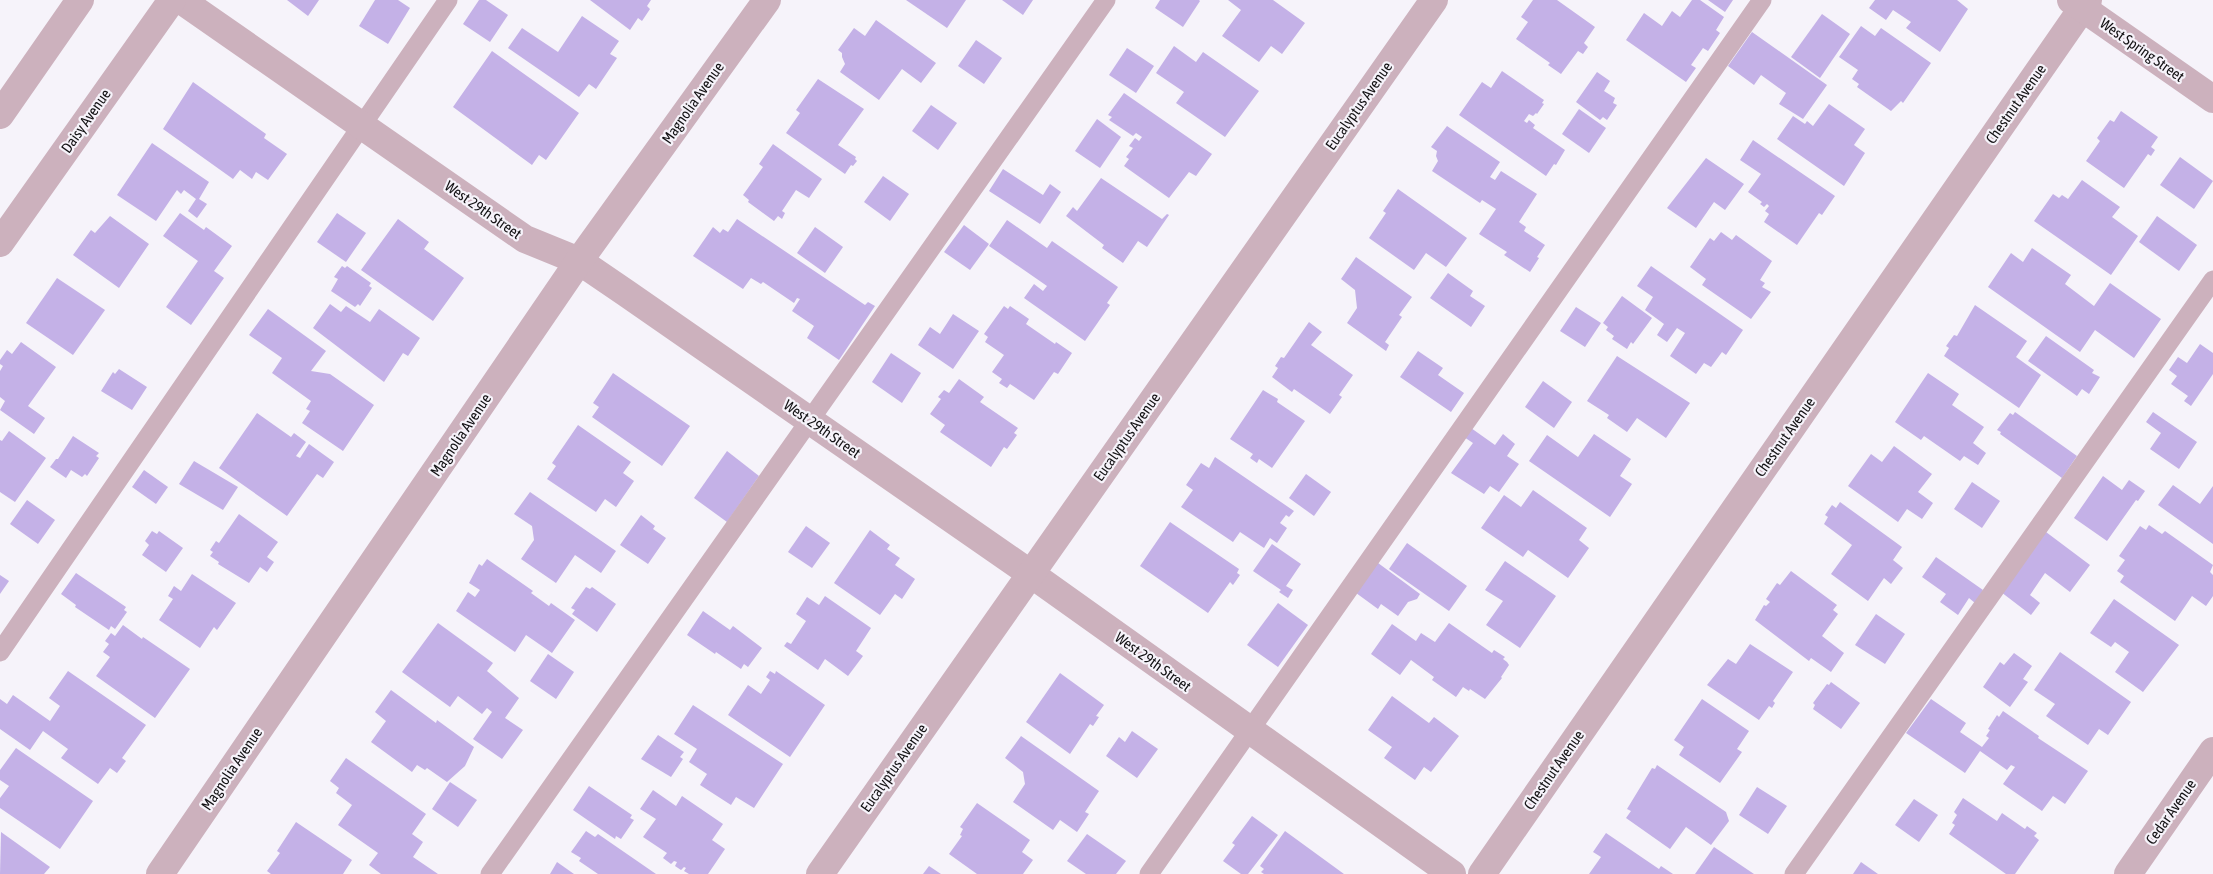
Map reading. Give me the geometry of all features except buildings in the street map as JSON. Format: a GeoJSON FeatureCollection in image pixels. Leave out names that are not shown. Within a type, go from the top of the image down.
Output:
{"type":"FeatureCollection","features":[{"type":"Feature","properties":{"kind":"street"},"geometry":{"type":"LineString","coordinates":[[0,115],[80,0]]}},
{"type":"Feature","properties":{"kind":"street","name":"Daisy Avenue"},"geometry":{"type":"LineString","coordinates":[[0,243],[172,0]]}},
{"type":"Feature","properties":{"kind":"street","name":"West 29th Street"},"geometry":{"type":"LineString","coordinates":[[181,0],[526,240],[579,261],[1031,574],[1452,874]]}},
{"type":"Feature","properties":{"kind":"street","name":"Magnolia Avenue"},"geometry":{"type":"LineString","coordinates":[[160,874],[579,261],[767,0]]}},
{"type":"Feature","properties":{"kind":"street","name":"Eucalyptus Avenue"},"geometry":{"type":"LineString","coordinates":[[820,874],[1434,0]]}},
{"type":"Feature","properties":{"kind":"street","name":"West Spring Street"},"geometry":{"type":"LineString","coordinates":[[2081,3],[2213,99]]}},
{"type":"Feature","properties":{"kind":"street","name":"Chestnut Avenue"},"geometry":{"type":"LineString","coordinates":[[1482,874],[2081,3]]}},
{"type":"Feature","properties":{"kind":"street","name":"Cedar Avenue"},"geometry":{"type":"LineString","coordinates":[[2128,874],[2213,751]]}},
{"type":"Feature","properties":{"kind":"lane"},"geometry":{"type":"LineString","coordinates":[[0,652],[448,0]]}},
{"type":"Feature","properties":{"kind":"lane"},"geometry":{"type":"LineString","coordinates":[[490,874],[1106,0]]}},
{"type":"Feature","properties":{"kind":"lane"},"geometry":{"type":"LineString","coordinates":[[1149,874],[1762,0]]}},
{"type":"Feature","properties":{"kind":"lane"},"geometry":{"type":"LineString","coordinates":[[1794,874],[2213,280]]}}]}
